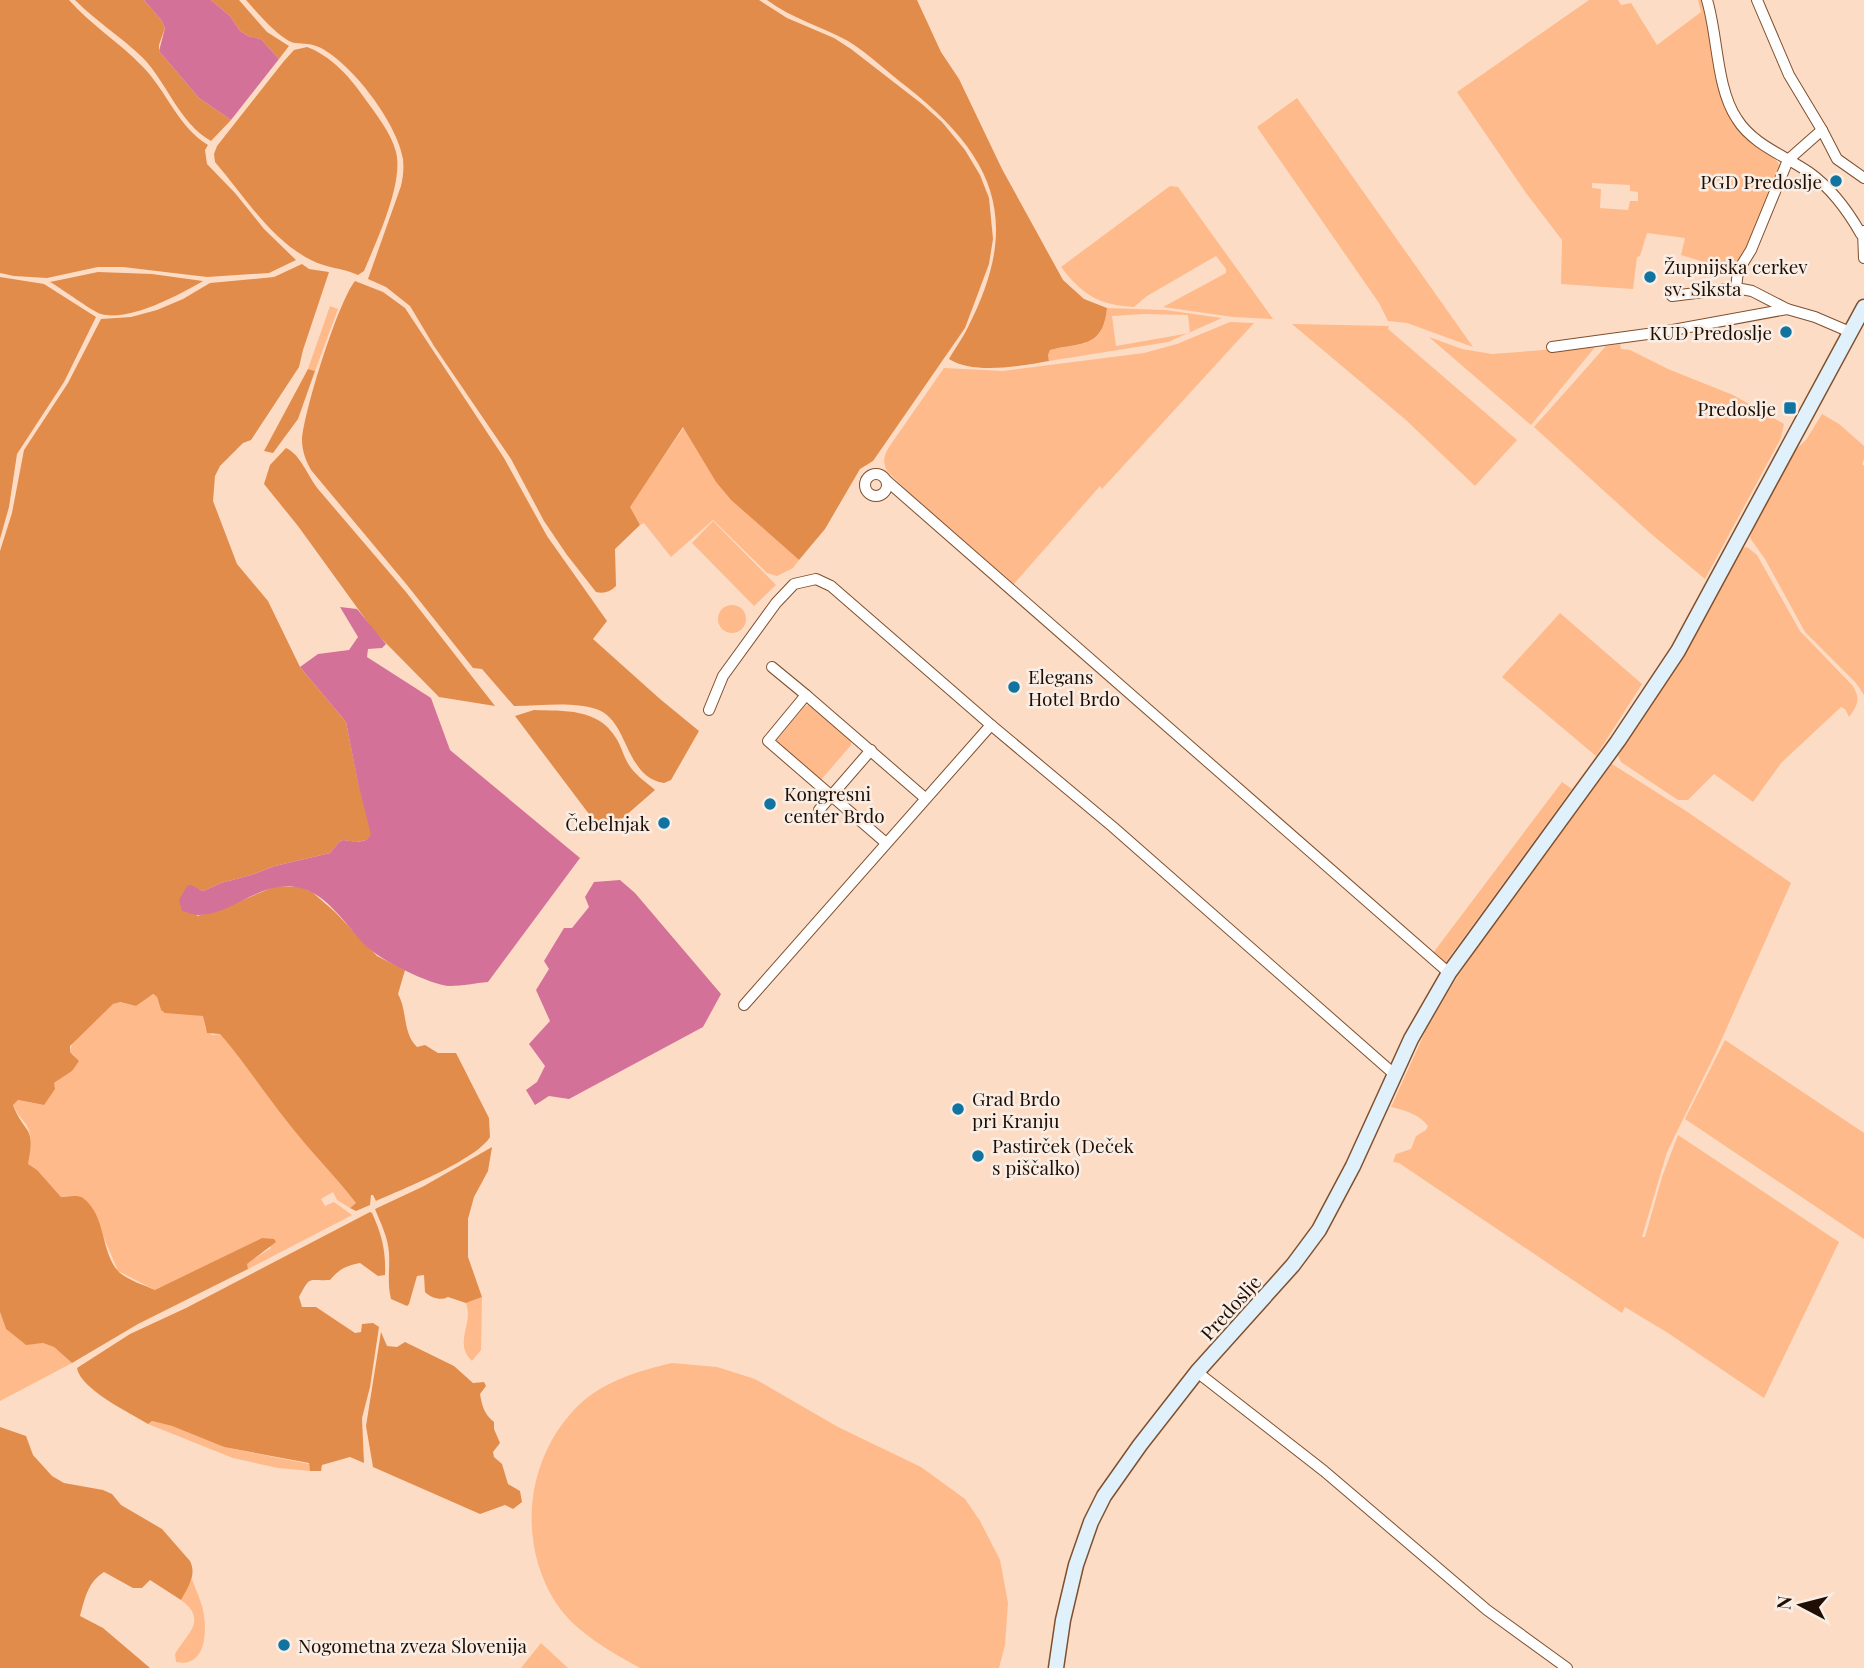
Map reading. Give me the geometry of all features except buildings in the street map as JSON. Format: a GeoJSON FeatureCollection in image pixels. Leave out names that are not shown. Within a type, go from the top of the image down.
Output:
{"type":"FeatureCollection","features":[{"type":"Feature","properties":{"kind":"street"},"geometry":{"type":"LineString","coordinates":[[1707,0],[1713,19],[1726,96],[1735,117],[1751,135],[1810,174],[1846,208],[1863,231],[1864,258]]}},
{"type":"Feature","properties":{"kind":"street"},"geometry":{"type":"LineString","coordinates":[[1757,0],[1789,75],[1836,159],[1864,178]]}},
{"type":"Feature","properties":{"kind":"street"},"geometry":{"type":"LineString","coordinates":[[1736,288],[1738,271],[1751,250],[1788,160],[1822,130]]}},
{"type":"Feature","properties":{"kind":"street"},"geometry":{"type":"LineString","coordinates":[[1672,296],[1736,288],[1752,291],[1787,309],[1856,327],[1864,307]]}},
{"type":"Feature","properties":{"kind":"street"},"geometry":{"type":"LineString","coordinates":[[1552,347],[1662,332],[1787,309]]}},
{"type":"Feature","properties":{"kind":"street","name":"Predoslje"},"geometry":{"type":"LineString","coordinates":[[1056,1668],[1069,1591],[1091,1522],[1104,1496],[1197,1372],[1286,1273],[1319,1230],[1353,1166],[1394,1074],[1450,973],[1618,741],[1678,651],[1856,327]]}},
{"type":"Feature","properties":{"kind":"street"},"geometry":{"type":"LineString","coordinates":[[909,500],[883,493],[872,495],[864,483],[871,474],[884,477],[1450,973]]}},
{"type":"Feature","properties":{"kind":"street"},"geometry":{"type":"LineString","coordinates":[[883,493],[887,481]]}},
{"type":"Feature","properties":{"kind":"street"},"geometry":{"type":"LineString","coordinates":[[709,710],[723,676],[775,603],[794,584],[816,579],[831,586],[1113,827],[1394,1074]]}},
{"type":"Feature","properties":{"kind":"street"},"geometry":{"type":"LineString","coordinates":[[772,667],[925,798]]}},
{"type":"Feature","properties":{"kind":"street"},"geometry":{"type":"LineString","coordinates":[[806,695],[768,741],[886,843]]}},
{"type":"Feature","properties":{"kind":"street"},"geometry":{"type":"LineString","coordinates":[[744,1005],[991,725]]}},
{"type":"Feature","properties":{"kind":"street"},"geometry":{"type":"LineString","coordinates":[[819,810],[871,750]]}},
{"type":"Feature","properties":{"kind":"street"},"geometry":{"type":"LineString","coordinates":[[1197,1372],[1324,1471],[1487,1610],[1567,1668]]}},
{"type":"Feature","properties":{"kind":"shaded area"},"geometry":{"type":"Polygon","coordinates":[[[0,0],[69,0],[151,76],[188,128],[208,145],[205,150],[207,164],[264,229],[296,260],[269,273],[207,277],[123,267],[98,267],[47,278],[0,273],[0,0]]]}},
{"type":"Feature","properties":{"kind":"shaded area"},"geometry":{"type":"Polygon","coordinates":[[[75,0],[144,0],[165,28],[159,51],[199,98],[231,120],[211,141],[200,133],[190,124],[142,57],[75,0]]]}},
{"type":"Feature","properties":{"kind":"shaded area"},"geometry":{"type":"Polygon","coordinates":[[[144,0],[211,0],[230,16],[240,31],[261,39],[279,59],[231,120],[199,98],[159,51],[165,28],[144,0]]]}},
{"type":"Feature","properties":{"kind":"shaded area"},"geometry":{"type":"Polygon","coordinates":[[[211,0],[239,0],[267,32],[289,46],[279,59],[261,39],[240,31],[230,16],[211,0]]]}},
{"type":"Feature","properties":{"kind":"shaded area"},"geometry":{"type":"Polygon","coordinates":[[[246,0],[759,0],[787,18],[834,38],[851,49],[922,104],[942,122],[965,150],[980,175],[989,198],[993,239],[989,264],[965,328],[873,461],[860,469],[825,529],[799,560],[731,500],[716,482],[683,427],[630,507],[640,525],[615,549],[616,586],[607,592],[596,592],[544,521],[511,459],[410,306],[386,287],[368,279],[401,186],[403,173],[399,145],[383,113],[359,81],[333,56],[317,46],[295,43],[282,37],[246,0]]]}},
{"type":"Feature","properties":{"kind":"shaded area"},"geometry":{"type":"Polygon","coordinates":[[[767,0],[917,0],[1002,169],[1063,280],[1084,299],[1107,308],[1101,331],[1095,337],[1081,344],[1050,350],[1049,361],[1025,365],[971,367],[949,359],[966,331],[985,289],[994,255],[996,223],[991,194],[980,166],[962,139],[937,113],[863,52],[848,41],[786,12],[767,0]]]}},
{"type":"Feature","properties":{"kind":"shaded area"},"geometry":{"type":"Polygon","coordinates":[[[1589,0],[1618,0],[1621,5],[1631,3],[1657,45],[1701,12],[1698,0],[1704,0],[1723,99],[1780,165],[1757,227],[1739,264],[1717,265],[1681,255],[1685,238],[1647,233],[1640,256],[1637,257],[1633,289],[1561,284],[1562,240],[1526,193],[1457,92],[1589,0]],[[1592,183],[1592,188],[1601,189],[1600,208],[1628,210],[1630,201],[1638,201],[1638,192],[1630,191],[1630,185],[1592,183]]]}},
{"type":"Feature","properties":{"kind":"shaded area"},"geometry":{"type":"Polygon","coordinates":[[[307,47],[332,61],[352,81],[382,123],[396,152],[393,196],[364,271],[358,275],[317,263],[283,241],[215,162],[217,146],[284,61],[294,50],[307,47]]]}},
{"type":"Feature","properties":{"kind":"shaded area"},"geometry":{"type":"Polygon","coordinates":[[[1297,98],[1473,347],[1407,323],[1388,321],[1379,303],[1257,127],[1297,98]]]}},
{"type":"Feature","properties":{"kind":"shaded area"},"geometry":{"type":"Polygon","coordinates":[[[1170,186],[1178,187],[1273,319],[1233,317],[1163,307],[1226,273],[1216,256],[1147,296],[1134,307],[1110,304],[1092,297],[1061,267],[1170,186]]]}},
{"type":"Feature","properties":{"kind":"shaded area"},"geometry":{"type":"Polygon","coordinates":[[[302,264],[309,269],[329,272],[299,367],[251,440],[243,443],[220,466],[215,476],[213,501],[237,564],[268,601],[300,667],[346,722],[372,835],[357,842],[343,840],[330,853],[275,866],[203,891],[199,889],[197,916],[224,908],[276,886],[299,887],[312,892],[377,956],[405,970],[398,994],[412,1041],[417,1047],[425,1045],[438,1053],[456,1053],[489,1118],[490,1137],[470,1155],[420,1182],[376,1201],[371,1195],[370,1205],[356,1211],[350,1208],[356,1203],[280,1113],[220,1034],[207,1033],[203,1016],[165,1013],[153,994],[136,1006],[120,1002],[113,1004],[70,1046],[70,1052],[79,1061],[72,1071],[54,1083],[55,1089],[44,1105],[18,1100],[13,1105],[30,1136],[28,1164],[37,1170],[61,1197],[83,1198],[96,1215],[109,1256],[120,1273],[155,1290],[262,1238],[274,1239],[276,1242],[247,1264],[248,1269],[138,1324],[72,1363],[54,1347],[43,1343],[26,1345],[6,1329],[0,1312],[0,551],[12,513],[24,450],[68,383],[101,319],[131,317],[157,310],[210,283],[274,277],[302,264]]]}},
{"type":"Feature","properties":{"kind":"shaded area"},"geometry":{"type":"Polygon","coordinates":[[[98,272],[152,274],[203,281],[154,306],[112,315],[97,312],[50,282],[98,272]]]}},
{"type":"Feature","properties":{"kind":"shaded area"},"geometry":{"type":"Polygon","coordinates":[[[0,277],[44,284],[96,317],[64,382],[17,454],[9,507],[0,539],[0,277]]]}},
{"type":"Feature","properties":{"kind":"shaded area"},"geometry":{"type":"Polygon","coordinates":[[[355,281],[383,292],[405,308],[504,458],[547,536],[607,621],[593,639],[699,731],[671,780],[664,783],[651,779],[641,770],[615,724],[607,715],[596,709],[566,705],[514,706],[482,669],[473,668],[311,470],[303,448],[304,426],[331,333],[355,281]]]}},
{"type":"Feature","properties":{"kind":"shaded area"},"geometry":{"type":"Polygon","coordinates":[[[330,306],[338,309],[315,371],[308,369],[330,306]]]}},
{"type":"Feature","properties":{"kind":"shaded area"},"geometry":{"type":"Polygon","coordinates":[[[1107,308],[1165,310],[1222,318],[1190,332],[1188,315],[1112,316],[1116,346],[1187,334],[1168,342],[1049,361],[1050,350],[1089,342],[1101,331],[1107,308]]]}},
{"type":"Feature","properties":{"kind":"shaded area"},"geometry":{"type":"Polygon","coordinates":[[[1230,322],[1254,323],[1102,489],[1100,486],[1013,585],[922,506],[885,467],[884,459],[889,447],[944,368],[1003,371],[1144,353],[1177,344],[1230,322]]]}},
{"type":"Feature","properties":{"kind":"shaded area"},"geometry":{"type":"Polygon","coordinates":[[[1292,324],[1389,326],[1388,329],[1517,440],[1475,486],[1406,420],[1292,324]]]}},
{"type":"Feature","properties":{"kind":"shaded area"},"geometry":{"type":"Polygon","coordinates":[[[1429,337],[1462,349],[1492,354],[1596,346],[1531,425],[1429,337]]]}},
{"type":"Feature","properties":{"kind":"shaded area"},"geometry":{"type":"Polygon","coordinates":[[[1620,344],[1621,349],[1630,350],[1668,369],[1733,395],[1784,424],[1781,438],[1705,579],[1534,427],[1606,346],[1620,344]]]}},
{"type":"Feature","properties":{"kind":"shaded area"},"geometry":{"type":"Polygon","coordinates":[[[308,369],[315,371],[298,419],[273,453],[264,451],[308,369]]]}},
{"type":"Feature","properties":{"kind":"shaded area"},"geometry":{"type":"Polygon","coordinates":[[[1822,414],[1839,424],[1864,446],[1864,695],[1856,683],[1805,632],[1765,559],[1750,538],[1754,524],[1794,451],[1806,440],[1822,414]]]}},
{"type":"Feature","properties":{"kind":"shaded area"},"geometry":{"type":"Polygon","coordinates":[[[684,427],[716,482],[731,500],[799,560],[793,568],[777,576],[767,573],[713,520],[671,557],[644,523],[640,525],[629,507],[684,427]]]}},
{"type":"Feature","properties":{"kind":"shaded area"},"geometry":{"type":"Polygon","coordinates":[[[286,448],[300,460],[318,489],[406,592],[495,706],[439,697],[374,631],[264,484],[270,465],[286,448]]]}},
{"type":"Feature","properties":{"kind":"shaded area"},"geometry":{"type":"Polygon","coordinates":[[[713,521],[776,585],[754,606],[692,543],[713,521]]]}},
{"type":"Feature","properties":{"kind":"shaded area"},"geometry":{"type":"Polygon","coordinates":[[[1747,547],[1757,555],[1800,631],[1852,685],[1857,694],[1856,705],[1849,717],[1841,707],[1781,763],[1753,802],[1714,774],[1688,800],[1678,800],[1621,762],[1618,756],[1677,665],[1743,548],[1747,547]]]}},
{"type":"Feature","properties":{"kind":"shaded area"},"geometry":{"type":"Polygon","coordinates":[[[732,605],[742,609],[746,619],[742,629],[732,633],[722,629],[718,619],[722,609],[732,605]]]}},
{"type":"Feature","properties":{"kind":"shaded area"},"geometry":{"type":"Polygon","coordinates":[[[340,607],[357,609],[386,644],[382,648],[368,649],[367,657],[431,698],[450,750],[580,858],[488,982],[442,985],[405,970],[370,950],[327,903],[310,891],[300,888],[273,888],[211,914],[196,915],[182,911],[179,900],[187,886],[191,885],[203,891],[275,866],[330,853],[343,840],[358,842],[371,835],[346,722],[300,667],[318,654],[349,650],[358,637],[340,607]]]}},
{"type":"Feature","properties":{"kind":"shaded area"},"geometry":{"type":"Polygon","coordinates":[[[1560,613],[1642,684],[1596,756],[1502,677],[1560,613]]]}},
{"type":"Feature","properties":{"kind":"shaded area"},"geometry":{"type":"Polygon","coordinates":[[[809,705],[851,741],[851,745],[820,781],[776,744],[805,706],[809,705]]]}},
{"type":"Feature","properties":{"kind":"shaded area"},"geometry":{"type":"Polygon","coordinates":[[[534,710],[580,713],[600,721],[616,738],[631,768],[655,790],[608,831],[595,822],[515,716],[534,710]]]}},
{"type":"Feature","properties":{"kind":"shaded area"},"geometry":{"type":"Polygon","coordinates":[[[1612,764],[1791,883],[1716,1052],[1667,1152],[1642,1237],[1645,1237],[1662,1177],[1678,1135],[1839,1242],[1764,1398],[1625,1307],[1622,1313],[1399,1163],[1393,1162],[1396,1154],[1411,1149],[1416,1136],[1428,1126],[1412,1114],[1391,1107],[1425,1032],[1454,982],[1497,919],[1612,764]]]}},
{"type":"Feature","properties":{"kind":"shaded area"},"geometry":{"type":"Polygon","coordinates":[[[1562,782],[1572,789],[1445,963],[1433,953],[1562,782]]]}},
{"type":"Feature","properties":{"kind":"shaded area"},"geometry":{"type":"Polygon","coordinates":[[[620,880],[635,893],[721,994],[703,1027],[569,1099],[549,1096],[535,1105],[526,1090],[537,1082],[545,1066],[529,1044],[550,1021],[536,990],[549,969],[544,961],[564,928],[572,928],[589,907],[585,897],[594,882],[620,880]]]}},
{"type":"Feature","properties":{"kind":"shaded area"},"geometry":{"type":"Polygon","coordinates":[[[152,994],[157,997],[161,1010],[204,1016],[205,1028],[212,1035],[220,1034],[289,1124],[356,1203],[350,1208],[337,1200],[333,1192],[321,1199],[325,1206],[334,1202],[352,1215],[248,1269],[246,1264],[271,1248],[262,1238],[161,1289],[155,1290],[118,1271],[93,1212],[76,1196],[61,1197],[27,1164],[30,1134],[13,1105],[17,1100],[44,1105],[54,1083],[72,1071],[75,1056],[70,1052],[81,1032],[113,1004],[119,1002],[136,1006],[152,994]]]}},
{"type":"Feature","properties":{"kind":"shaded area"},"geometry":{"type":"Polygon","coordinates":[[[1725,1040],[1864,1133],[1864,1239],[1685,1119],[1725,1040]]]}},
{"type":"Feature","properties":{"kind":"shaded area"},"geometry":{"type":"Polygon","coordinates":[[[492,1147],[488,1171],[474,1197],[468,1219],[468,1257],[482,1297],[466,1303],[448,1297],[433,1297],[425,1292],[424,1275],[417,1276],[407,1306],[391,1299],[388,1247],[375,1209],[424,1186],[492,1147]]]}},
{"type":"Feature","properties":{"kind":"shaded area"},"geometry":{"type":"Polygon","coordinates":[[[370,1212],[383,1243],[385,1275],[378,1276],[360,1263],[355,1264],[340,1271],[330,1280],[310,1281],[299,1297],[302,1307],[316,1307],[355,1333],[361,1332],[362,1324],[373,1323],[379,1327],[370,1387],[362,1418],[364,1463],[350,1457],[322,1465],[321,1471],[310,1471],[309,1463],[224,1447],[172,1426],[152,1421],[148,1424],[107,1400],[80,1376],[77,1368],[130,1334],[186,1308],[370,1212]]]}},
{"type":"Feature","properties":{"kind":"shaded area"},"geometry":{"type":"Polygon","coordinates":[[[482,1297],[481,1350],[472,1361],[464,1347],[468,1318],[466,1303],[482,1297]]]}},
{"type":"Feature","properties":{"kind":"shaded area"},"geometry":{"type":"Polygon","coordinates":[[[0,1312],[6,1329],[25,1344],[43,1343],[54,1347],[72,1363],[0,1401],[0,1312]]]}},
{"type":"Feature","properties":{"kind":"shaded area"},"geometry":{"type":"Polygon","coordinates":[[[381,1332],[387,1346],[397,1347],[405,1342],[454,1366],[473,1383],[484,1382],[486,1386],[480,1394],[482,1402],[486,1413],[494,1422],[500,1443],[493,1452],[494,1457],[502,1464],[508,1484],[520,1491],[522,1502],[513,1509],[505,1505],[480,1514],[373,1467],[366,1426],[381,1332]]]}},
{"type":"Feature","properties":{"kind":"shaded area"},"geometry":{"type":"Polygon","coordinates":[[[672,1363],[717,1367],[755,1379],[838,1427],[921,1467],[965,1499],[1000,1560],[1008,1603],[1005,1645],[999,1668],[640,1668],[606,1648],[573,1623],[556,1603],[544,1580],[536,1555],[532,1504],[545,1455],[557,1432],[573,1411],[594,1393],[632,1374],[672,1363]]]}},
{"type":"Feature","properties":{"kind":"shaded area"},"geometry":{"type":"Polygon","coordinates":[[[152,1421],[224,1447],[309,1464],[310,1471],[278,1468],[233,1458],[148,1424],[152,1421]]]}},
{"type":"Feature","properties":{"kind":"shaded area"},"geometry":{"type":"Polygon","coordinates":[[[0,1427],[26,1436],[33,1455],[52,1476],[64,1483],[112,1494],[121,1505],[162,1529],[190,1561],[192,1576],[181,1600],[150,1580],[142,1588],[133,1588],[104,1572],[94,1581],[86,1597],[80,1616],[103,1628],[150,1668],[0,1668],[0,1427]]]}},
{"type":"Feature","properties":{"kind":"shaded area"},"geometry":{"type":"Polygon","coordinates":[[[192,1579],[203,1611],[204,1641],[202,1649],[193,1660],[176,1662],[175,1654],[193,1627],[193,1614],[181,1600],[192,1579]]]}},
{"type":"Feature","properties":{"kind":"shaded area"},"geometry":{"type":"Polygon","coordinates":[[[541,1643],[568,1668],[521,1668],[541,1643]]]}},
{"type":"Feature","properties":{"kind":"place","name":"PGD Predoslje"},"geometry":{"type":"Point","coordinates":[1836,181]}},
{"type":"Feature","properties":{"kind":"place","name":"Župnijska cerkev sv. Siksta"},"geometry":{"type":"Point","coordinates":[1650,277]}},
{"type":"Feature","properties":{"kind":"place","name":"KUD Predoslje"},"geometry":{"type":"Point","coordinates":[1786,332]}},
{"type":"Feature","properties":{"kind":"place","name":"Predoslje"},"geometry":{"type":"Point","coordinates":[1790,408]}},
{"type":"Feature","properties":{"kind":"place","name":"Elegans Hotel Brdo"},"geometry":{"type":"Point","coordinates":[1014,687]}},
{"type":"Feature","properties":{"kind":"place","name":"Kongresni center Brdo"},"geometry":{"type":"Point","coordinates":[770,804]}},
{"type":"Feature","properties":{"kind":"place","name":"Čebelnjak"},"geometry":{"type":"Point","coordinates":[664,823]}},
{"type":"Feature","properties":{"kind":"place","name":"Grad Brdo pri Kranju"},"geometry":{"type":"Point","coordinates":[958,1109]}},
{"type":"Feature","properties":{"kind":"place","name":"Pastirček (Deček s piščalko)"},"geometry":{"type":"Point","coordinates":[978,1156]}},
{"type":"Feature","properties":{"kind":"place","name":"Nogometna zveza Slovenija"},"geometry":{"type":"Point","coordinates":[284,1645]}}]}
